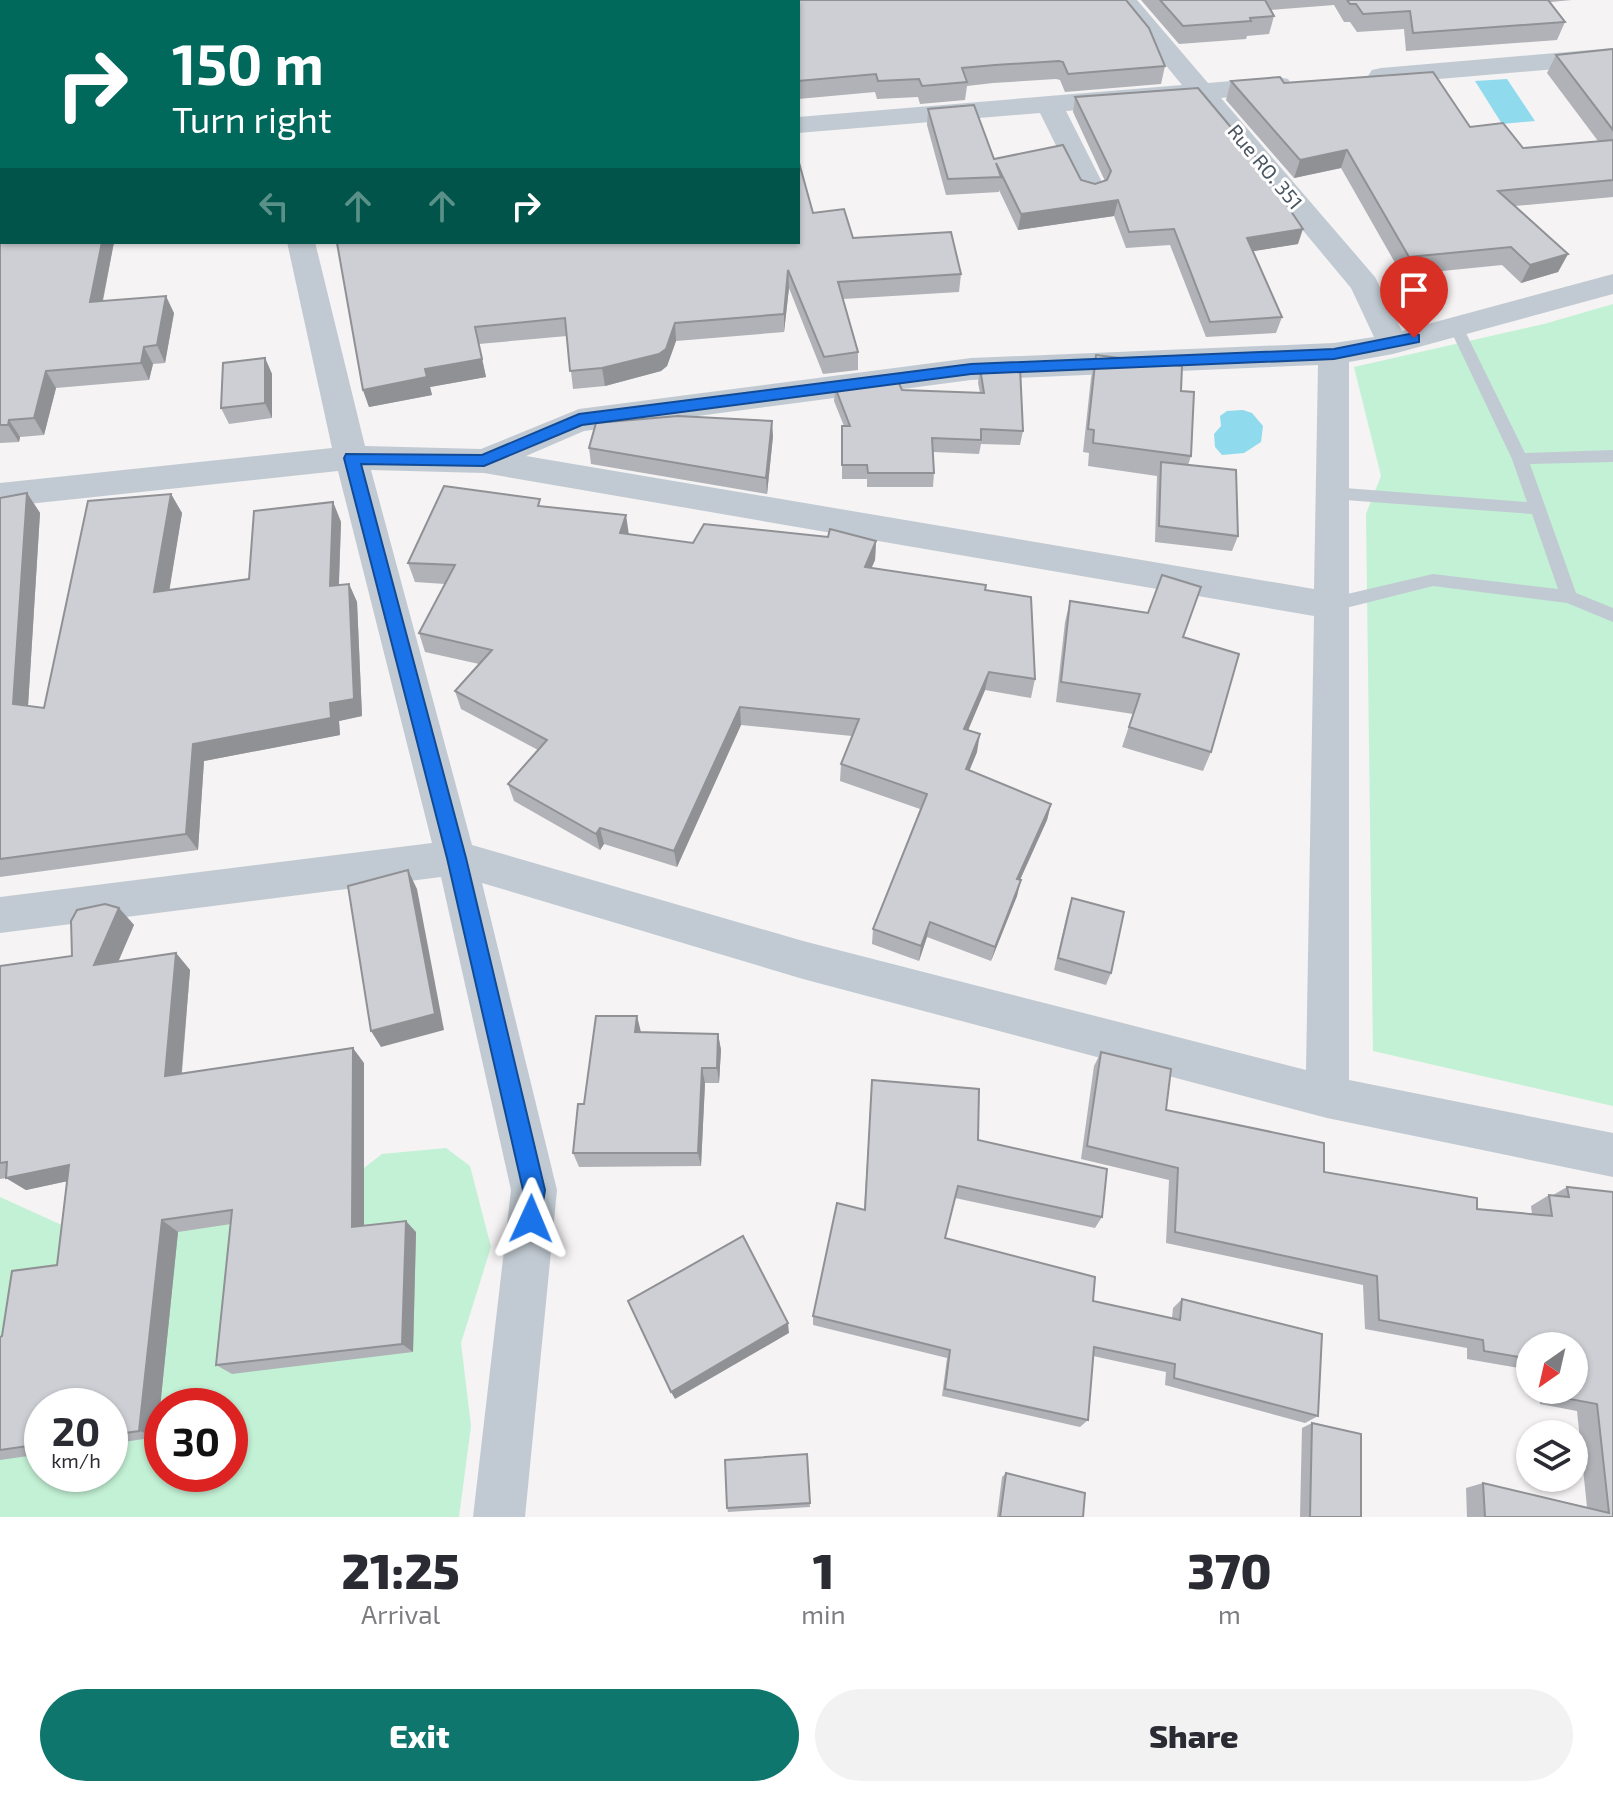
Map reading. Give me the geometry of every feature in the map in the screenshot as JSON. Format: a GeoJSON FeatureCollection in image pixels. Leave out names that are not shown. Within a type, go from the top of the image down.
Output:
{"type":"FeatureCollection","features":[{"type":"Feature","properties":{"kind":"street","name":"Rue RO. 351"},"geometry":{"type":"LineString","coordinates":[[1124,0],[1364,284],[1393,344]]}},
{"type":"Feature","properties":{"kind":"street"},"geometry":{"type":"LineString","coordinates":[[1360,78],[1613,56]]}},
{"type":"Feature","properties":{"kind":"street"},"geometry":{"type":"LineString","coordinates":[[800,125],[1296,83]]}},
{"type":"Feature","properties":{"kind":"street"},"geometry":{"type":"LineString","coordinates":[[1049,104],[1091,188]]}},
{"type":"Feature","properties":{"kind":"street"},"geometry":{"type":"LineString","coordinates":[[301,244],[351,458],[456,858],[534,1190],[499,1517]]}},
{"type":"Feature","properties":{"kind":"street"},"geometry":{"type":"LineString","coordinates":[[484,461],[579,420],[971,369],[1334,354],[1393,344],[1613,284]]}},
{"type":"Feature","properties":{"kind":"street"},"geometry":{"type":"LineString","coordinates":[[1327,1097],[1334,354]]}},
{"type":"Feature","properties":{"kind":"street"},"geometry":{"type":"LineString","coordinates":[[0,495],[351,458],[484,461],[1330,605]]}},
{"type":"Feature","properties":{"kind":"street"},"geometry":{"type":"LineString","coordinates":[[0,915],[456,858],[803,960],[1327,1097],[1613,1155]]}},
{"type":"Feature","properties":{"kind":"lane"},"geometry":{"type":"LineString","coordinates":[[1456,327],[1520,459],[1569,597]]}},
{"type":"Feature","properties":{"kind":"lane"},"geometry":{"type":"LineString","coordinates":[[1520,459],[1613,456]]}},
{"type":"Feature","properties":{"kind":"lane"},"geometry":{"type":"LineString","coordinates":[[1332,493],[1537,509]]}},
{"type":"Feature","properties":{"kind":"lane"},"geometry":{"type":"LineString","coordinates":[[1330,605],[1433,580],[1569,597],[1613,615]]}},
{"type":"Feature","properties":{"kind":"green space"},"geometry":{"type":"Polygon","coordinates":[[[1613,304],[1613,1106],[1373,1051],[1366,514],[1381,476],[1354,367],[1544,324],[1613,304]]]}},
{"type":"Feature","properties":{"kind":"green space"},"geometry":{"type":"Polygon","coordinates":[[[446,1148],[470,1166],[491,1247],[461,1343],[471,1426],[459,1517],[0,1517],[0,1197],[130,1256],[171,1228],[347,1181],[382,1154],[446,1148]]]}},
{"type":"Feature","properties":{"kind":"water"},"geometry":{"type":"Polygon","coordinates":[[[1507,79],[1535,121],[1502,124],[1475,81],[1507,79]]]}},
{"type":"Feature","properties":{"kind":"water"},"geometry":{"type":"Polygon","coordinates":[[[1227,411],[1252,413],[1263,426],[1261,442],[1244,453],[1222,455],[1215,447],[1214,434],[1221,426],[1220,416],[1227,411]]]}},
{"type":"Feature","properties":{"kind":"building"},"geometry":{"type":"Polygon","coordinates":[[[800,0],[1126,0],[1149,28],[1165,66],[1068,74],[1063,62],[1059,61],[995,65],[962,68],[967,82],[922,86],[919,79],[878,81],[876,74],[800,81],[800,0]]]}},
{"type":"Feature","properties":{"kind":"building"},"geometry":{"type":"Polygon","coordinates":[[[1160,0],[1265,0],[1274,16],[1250,18],[1251,21],[1183,26],[1160,0]]]}},
{"type":"Feature","properties":{"kind":"building"},"geometry":{"type":"Polygon","coordinates":[[[1347,0],[1548,0],[1565,22],[1413,33],[1410,11],[1363,14],[1356,4],[1350,4],[1347,0]]]}},
{"type":"Feature","properties":{"kind":"building"},"geometry":{"type":"Polygon","coordinates":[[[1613,49],[1613,130],[1556,55],[1613,49]]]}},
{"type":"Feature","properties":{"kind":"building"},"geometry":{"type":"Polygon","coordinates":[[[1433,72],[1470,127],[1503,123],[1523,148],[1613,140],[1613,180],[1498,191],[1568,254],[1530,265],[1511,247],[1409,257],[1347,150],[1300,160],[1231,81],[1280,77],[1284,83],[1433,72]]]}},
{"type":"Feature","properties":{"kind":"building"},"geometry":{"type":"Polygon","coordinates":[[[1198,88],[1266,169],[1263,170],[1303,229],[1247,238],[1282,317],[1210,322],[1174,229],[1129,232],[1118,200],[1021,214],[996,163],[1001,177],[948,179],[928,109],[974,105],[994,159],[1063,145],[1081,180],[1095,184],[1107,180],[1111,171],[1075,97],[1198,88]]]}},
{"type":"Feature","properties":{"kind":"building"},"geometry":{"type":"Polygon","coordinates":[[[800,166],[813,213],[844,209],[853,238],[951,232],[961,274],[838,282],[858,352],[824,357],[788,270],[784,314],[675,323],[666,349],[659,354],[602,368],[570,371],[565,318],[475,327],[482,359],[425,369],[427,377],[363,390],[337,244],[800,244],[800,166]]]}},
{"type":"Feature","properties":{"kind":"building"},"geometry":{"type":"Polygon","coordinates":[[[0,244],[102,244],[90,302],[166,296],[157,345],[144,347],[141,363],[46,371],[34,418],[9,420],[8,425],[0,425],[0,244]]]}},
{"type":"Feature","properties":{"kind":"building"},"geometry":{"type":"Polygon","coordinates":[[[1096,355],[1182,366],[1181,391],[1194,392],[1191,456],[1093,443],[1094,430],[1088,429],[1096,355]]]}},
{"type":"Feature","properties":{"kind":"building"},"geometry":{"type":"Polygon","coordinates":[[[265,358],[265,403],[221,408],[223,363],[265,358]]]}},
{"type":"Feature","properties":{"kind":"building"},"geometry":{"type":"Polygon","coordinates":[[[1020,367],[1023,431],[981,429],[981,440],[932,438],[934,473],[868,473],[867,465],[842,465],[842,426],[850,426],[835,387],[897,379],[902,390],[984,393],[980,368],[1020,367]]]}},
{"type":"Feature","properties":{"kind":"building"},"geometry":{"type":"Polygon","coordinates":[[[678,416],[772,421],[766,478],[589,448],[596,423],[678,416]]]}},
{"type":"Feature","properties":{"kind":"building"},"geometry":{"type":"Polygon","coordinates":[[[1161,462],[1236,470],[1238,536],[1159,526],[1161,462]]]}},
{"type":"Feature","properties":{"kind":"building"},"geometry":{"type":"Polygon","coordinates":[[[444,486],[540,499],[538,506],[626,515],[620,533],[693,543],[704,524],[828,537],[830,529],[876,541],[865,567],[986,585],[985,590],[1031,597],[1035,679],[989,672],[964,729],[980,734],[966,769],[1051,804],[1017,879],[1021,880],[995,947],[930,922],[921,946],[873,929],[927,794],[841,764],[859,719],[740,707],[674,851],[600,828],[596,834],[508,784],[547,740],[455,691],[492,650],[419,633],[455,565],[408,563],[444,486]]]}},
{"type":"Feature","properties":{"kind":"building"},"geometry":{"type":"Polygon","coordinates":[[[27,493],[13,704],[44,708],[88,501],[171,494],[154,592],[249,579],[254,511],[333,502],[330,586],[349,584],[354,699],[330,703],[331,718],[193,744],[186,834],[0,859],[0,498],[27,493]]]}},
{"type":"Feature","properties":{"kind":"building"},"geometry":{"type":"Polygon","coordinates":[[[1162,575],[1201,587],[1183,637],[1239,654],[1211,752],[1129,727],[1140,694],[1061,682],[1070,601],[1148,613],[1162,575]]]}},
{"type":"Feature","properties":{"kind":"building"},"geometry":{"type":"Polygon","coordinates":[[[408,870],[435,1014],[371,1031],[348,886],[408,870]]]}},
{"type":"Feature","properties":{"kind":"building"},"geometry":{"type":"Polygon","coordinates":[[[1072,898],[1124,912],[1111,973],[1058,958],[1072,898]]]}},
{"type":"Feature","properties":{"kind":"building"},"geometry":{"type":"Polygon","coordinates":[[[105,904],[119,908],[94,965],[176,953],[165,1076],[353,1048],[352,1227],[406,1221],[402,1344],[216,1365],[232,1210],[162,1220],[139,1431],[128,1433],[128,1388],[24,1388],[24,1447],[0,1450],[0,1337],[12,1271],[57,1265],[69,1165],[6,1178],[7,1162],[0,1163],[0,966],[72,956],[71,921],[77,910],[105,904]]]}},
{"type":"Feature","properties":{"kind":"building"},"geometry":{"type":"Polygon","coordinates":[[[596,1016],[637,1016],[635,1032],[718,1034],[717,1068],[702,1068],[698,1153],[573,1153],[578,1104],[584,1104],[596,1016]]]}},
{"type":"Feature","properties":{"kind":"building"},"geometry":{"type":"Polygon","coordinates":[[[1101,1052],[1171,1069],[1166,1110],[1324,1143],[1324,1172],[1477,1198],[1477,1209],[1552,1216],[1549,1195],[1569,1197],[1567,1187],[1613,1192],[1613,1517],[1485,1517],[1483,1483],[1609,1513],[1597,1404],[1588,1402],[1588,1332],[1516,1332],[1516,1357],[1484,1351],[1483,1340],[1379,1320],[1377,1276],[1175,1232],[1178,1168],[1087,1146],[1101,1052]]]}},
{"type":"Feature","properties":{"kind":"building"},"geometry":{"type":"Polygon","coordinates":[[[872,1080],[979,1089],[978,1140],[1107,1169],[1102,1217],[958,1186],[945,1238],[1095,1277],[1093,1301],[1180,1320],[1182,1299],[1322,1334],[1318,1416],[1174,1378],[1175,1364],[1094,1347],[1088,1420],[945,1389],[950,1350],[813,1316],[837,1203],[865,1210],[872,1080]]]}},
{"type":"Feature","properties":{"kind":"building"},"geometry":{"type":"Polygon","coordinates":[[[743,1236],[788,1323],[671,1392],[628,1301],[743,1236]]]}},
{"type":"Feature","properties":{"kind":"building"},"geometry":{"type":"Polygon","coordinates":[[[1312,1423],[1361,1434],[1361,1517],[1310,1517],[1312,1423]]]}},
{"type":"Feature","properties":{"kind":"building"},"geometry":{"type":"Polygon","coordinates":[[[807,1454],[810,1503],[727,1508],[725,1460],[807,1454]]]}},
{"type":"Feature","properties":{"kind":"building"},"geometry":{"type":"Polygon","coordinates":[[[1006,1473],[1085,1493],[1083,1517],[1000,1517],[1006,1473]]]}},
{"type":"Feature","properties":{"kind":"route"},"geometry":{"type":"LineString","coordinates":[[531,1219],[534,1190],[456,858],[351,458],[484,461],[579,420],[971,369],[1334,354],[1414,338]]}}]}
